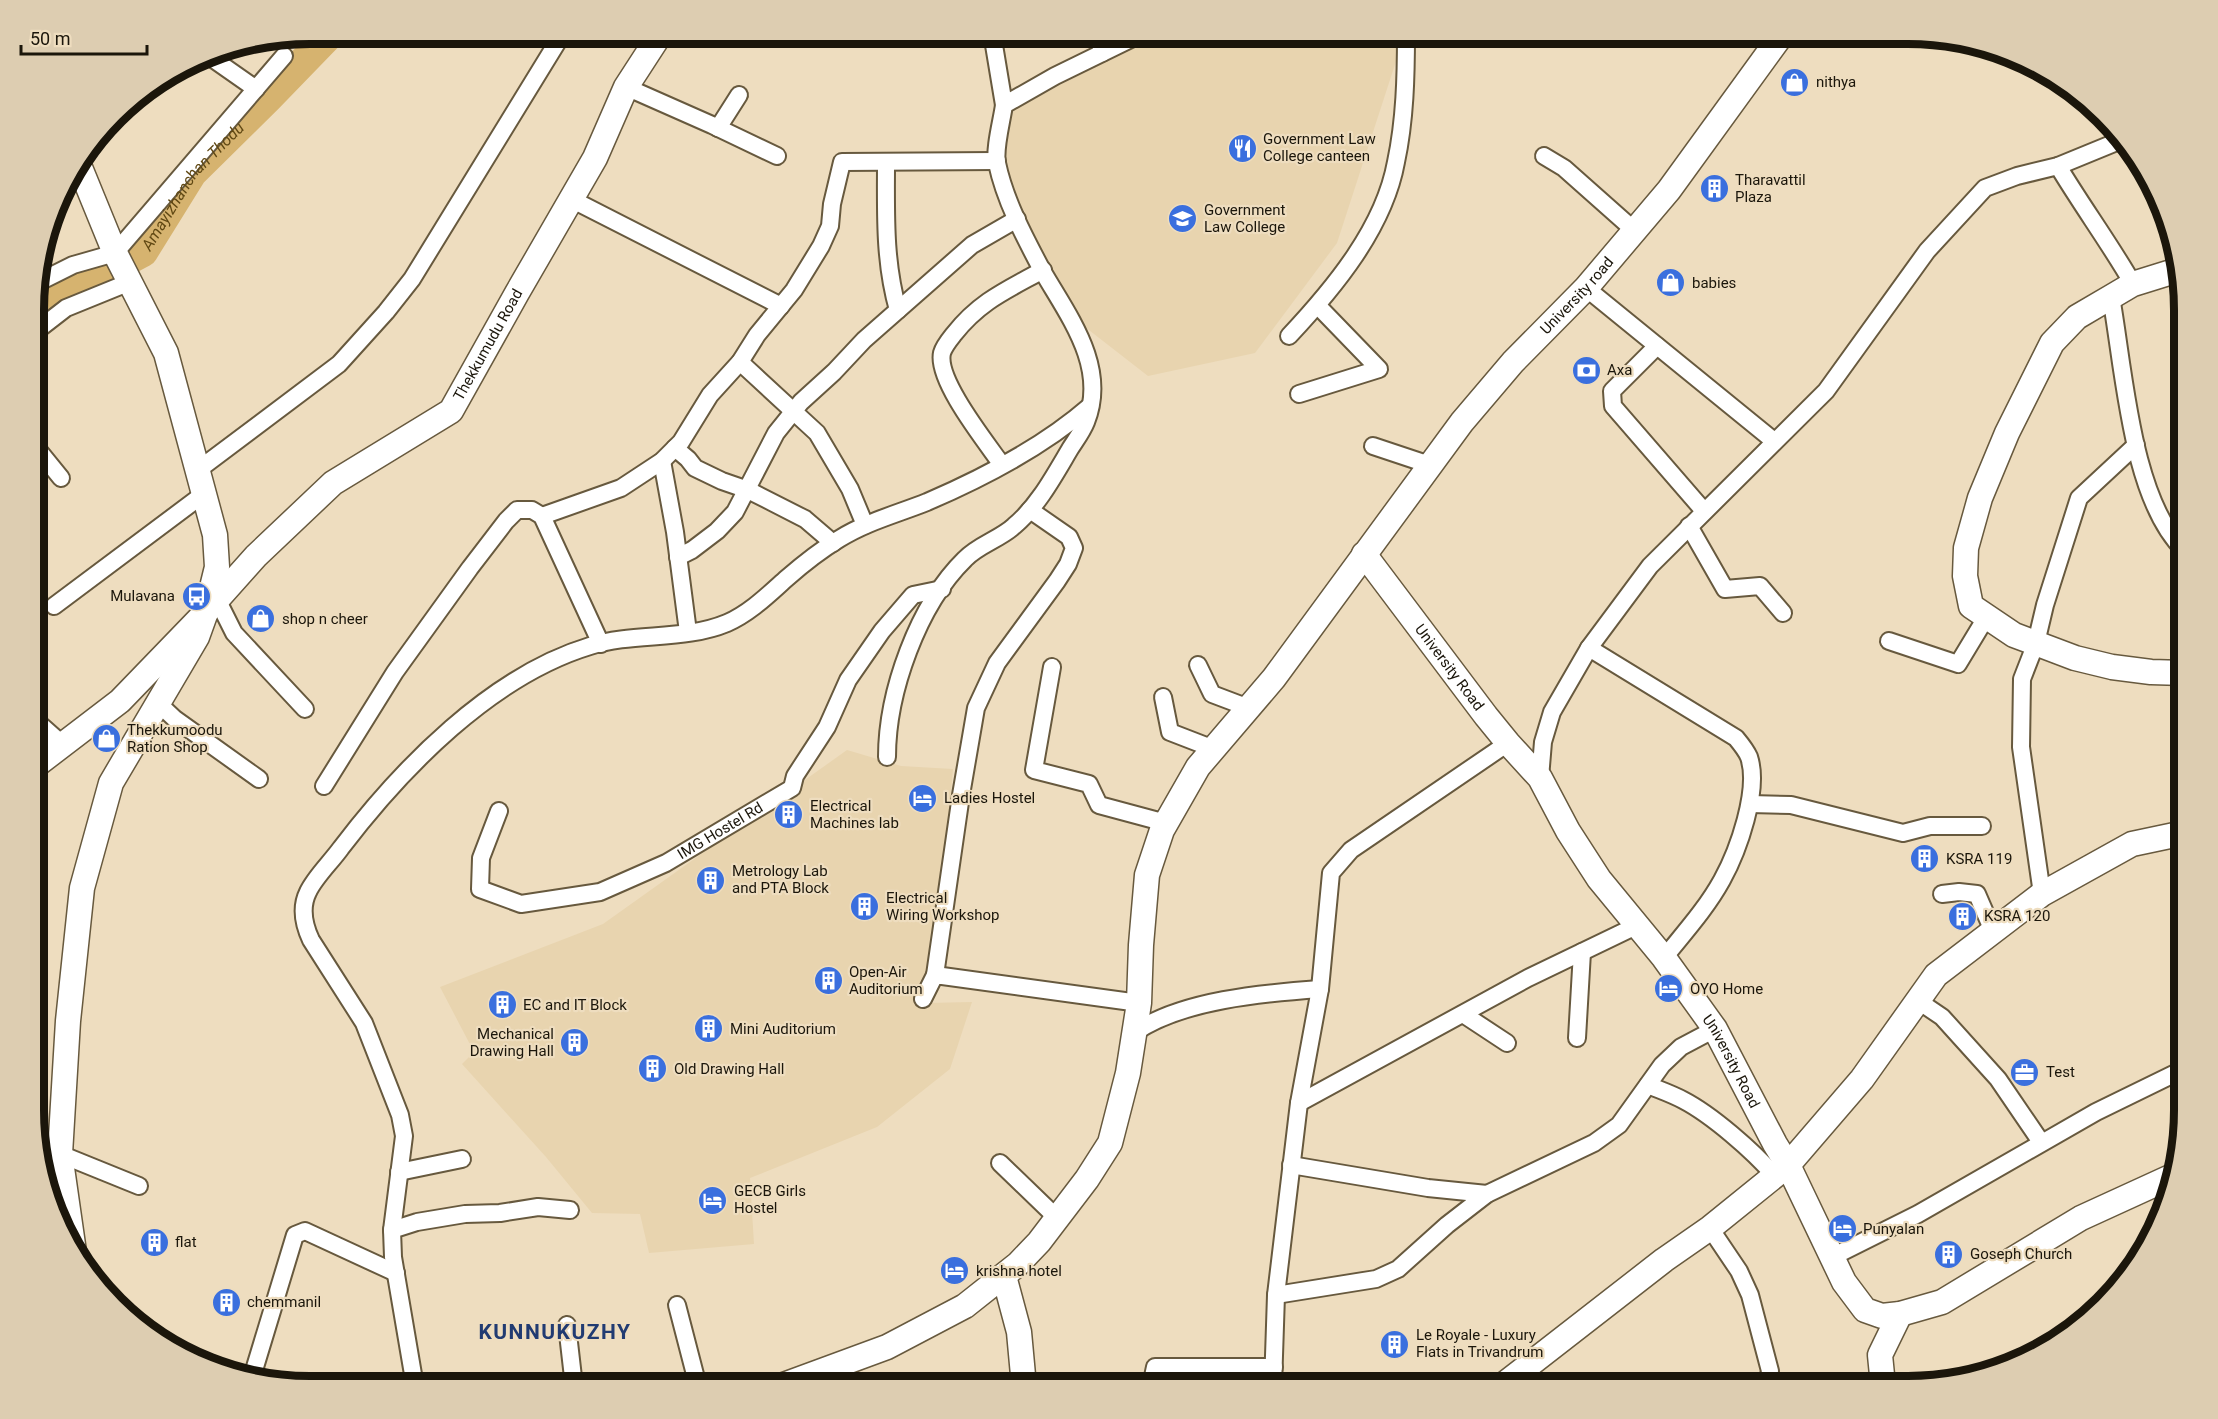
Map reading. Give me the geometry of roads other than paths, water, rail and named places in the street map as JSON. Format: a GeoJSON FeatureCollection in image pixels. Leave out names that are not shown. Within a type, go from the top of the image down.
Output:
{"type":"FeatureCollection","features":[{"type":"Feature","properties":{"kind":"street"},"geometry":{"type":"LineString","coordinates":[[54,606],[339,364],[386,312],[412,279],[556,44]]}},
{"type":"Feature","properties":{"kind":"street","name":"Thekkumudu Road"},"geometry":{"type":"LineString","coordinates":[[44,759],[120,701],[256,556],[333,483],[451,411],[595,158],[626,87],[654,44]]}},
{"type":"Feature","properties":{"kind":"street"},"geometry":{"type":"LineString","coordinates":[[887,757],[887,734],[892,707],[904,665],[921,622],[942,589],[966,558],[1013,527],[1030,510],[1054,476],[1086,422],[1094,388],[1089,358],[1072,317],[1043,270],[1017,219],[997,161],[1004,105],[994,44]]}},
{"type":"Feature","properties":{"kind":"street"},"geometry":{"type":"LineString","coordinates":[[1100,44],[1102,54]]}},
{"type":"Feature","properties":{"kind":"street"},"geometry":{"type":"LineString","coordinates":[[1004,105],[1055,76],[1122,44]]}},
{"type":"Feature","properties":{"kind":"street"},"geometry":{"type":"LineString","coordinates":[[1289,336],[1318,306],[1347,270],[1381,208],[1396,164],[1405,82],[1406,44]]}},
{"type":"Feature","properties":{"kind":"street","name":"University road"},"geometry":{"type":"LineString","coordinates":[[808,1376],[887,1347],[965,1306],[1018,1264],[1087,1179],[1110,1143],[1128,1073],[1139,1003],[1147,875],[1166,823],[1198,767],[1249,708],[1310,631],[1462,422],[1513,362],[1586,288],[1669,190],[1775,44]]}},
{"type":"Feature","properties":{"kind":"street"},"geometry":{"type":"LineString","coordinates":[[46,279],[74,265],[115,253],[284,56]]}},
{"type":"Feature","properties":{"kind":"street"},"geometry":{"type":"LineString","coordinates":[[216,61],[256,89]]}},
{"type":"Feature","properties":{"kind":"street"},"geometry":{"type":"LineString","coordinates":[[626,87],[777,156]]}},
{"type":"Feature","properties":{"kind":"street"},"geometry":{"type":"LineString","coordinates":[[718,128],[739,95]]}},
{"type":"Feature","properties":{"kind":"street"},"geometry":{"type":"LineString","coordinates":[[1540,778],[1544,742],[1552,712],[1590,648],[1650,566],[1826,391],[1927,251],[1985,188],[2017,176],[2058,166],[2115,143]]}},
{"type":"Feature","properties":{"kind":"street"},"geometry":{"type":"LineString","coordinates":[[1544,156],[1564,168],[1635,231]]}},
{"type":"Feature","properties":{"kind":"street"},"geometry":{"type":"LineString","coordinates":[[542,516],[621,488],[662,461],[681,442],[710,395],[740,362],[757,335],[794,290],[821,246],[830,226],[832,204],[842,162],[868,160],[886,163],[997,161]]}},
{"type":"Feature","properties":{"kind":"street"},"geometry":{"type":"LineString","coordinates":[[886,163],[887,256],[898,310]]}},
{"type":"Feature","properties":{"kind":"street"},"geometry":{"type":"LineString","coordinates":[[2058,166],[2133,284]]}},
{"type":"Feature","properties":{"kind":"street"},"geometry":{"type":"LineString","coordinates":[[63,1207],[50,1158],[82,888],[111,783],[197,637],[212,605],[217,567],[215,535],[166,352],[115,253],[82,172]]}},
{"type":"Feature","properties":{"kind":"street"},"geometry":{"type":"LineString","coordinates":[[572,199],[781,306]]}},
{"type":"Feature","properties":{"kind":"street"},"geometry":{"type":"LineString","coordinates":[[678,557],[692,550],[717,531],[735,512],[776,433],[794,410],[864,340],[972,245],[1017,219]]}},
{"type":"Feature","properties":{"kind":"street"},"geometry":{"type":"LineString","coordinates":[[1002,465],[955,395],[944,371],[942,352],[967,317],[984,302],[1043,270]]}},
{"type":"Feature","properties":{"kind":"street"},"geometry":{"type":"LineString","coordinates":[[2171,272],[2133,284],[2077,317],[2052,343],[2007,433],[1980,498],[1966,548],[1965,576],[1971,606],[2014,635],[2075,658],[2112,668],[2174,673]]}},
{"type":"Feature","properties":{"kind":"street"},"geometry":{"type":"LineString","coordinates":[[44,325],[66,308],[130,282]]}},
{"type":"Feature","properties":{"kind":"street"},"geometry":{"type":"LineString","coordinates":[[1586,288],[1774,441]]}},
{"type":"Feature","properties":{"kind":"street"},"geometry":{"type":"LineString","coordinates":[[2111,297],[2143,475],[2174,540]]}},
{"type":"Feature","properties":{"kind":"street"},"geometry":{"type":"LineString","coordinates":[[1299,394],[1379,369],[1318,306]]}},
{"type":"Feature","properties":{"kind":"street"},"geometry":{"type":"LineString","coordinates":[[1657,346],[1612,391],[1613,406],[1704,511]]}},
{"type":"Feature","properties":{"kind":"street"},"geometry":{"type":"LineString","coordinates":[[740,362],[817,433],[850,489],[865,525]]}},
{"type":"Feature","properties":{"kind":"street"},"geometry":{"type":"LineString","coordinates":[[413,1376],[396,1273],[392,1230],[404,1136],[400,1114],[364,1023],[311,940],[305,926],[303,910],[308,892],[373,806],[458,722],[531,671],[570,653],[601,644],[630,637],[708,629],[729,622],[833,543],[865,525],[925,503],[980,478],[1067,426],[1090,406]]}},
{"type":"Feature","properties":{"kind":"street"},"geometry":{"type":"LineString","coordinates":[[2042,894],[2021,747],[2022,679],[2036,643],[2045,604],[2079,498],[2136,445]]}},
{"type":"Feature","properties":{"kind":"street"},"geometry":{"type":"LineString","coordinates":[[1373,446],[1430,465]]}},
{"type":"Feature","properties":{"kind":"street"},"geometry":{"type":"LineString","coordinates":[[675,448],[695,468],[748,490],[805,519],[833,543]]}},
{"type":"Feature","properties":{"kind":"street"},"geometry":{"type":"LineString","coordinates":[[44,457],[61,478]]}},
{"type":"Feature","properties":{"kind":"street"},"geometry":{"type":"LineString","coordinates":[[662,461],[688,632]]}},
{"type":"Feature","properties":{"kind":"street"},"geometry":{"type":"LineString","coordinates":[[324,786],[395,672],[506,521],[517,510],[532,510],[542,516],[601,644]]}},
{"type":"Feature","properties":{"kind":"street"},"geometry":{"type":"LineString","coordinates":[[923,999],[935,975],[976,708],[997,663],[1057,581],[1068,564],[1074,548],[1069,537],[1030,510]]}},
{"type":"Feature","properties":{"kind":"street"},"geometry":{"type":"LineString","coordinates":[[1689,526],[1725,589],[1760,586],[1783,613]]}},
{"type":"Feature","properties":{"kind":"street","name":"University Road"},"geometry":{"type":"LineString","coordinates":[[1364,554],[1508,743],[1540,778],[1568,831],[1599,879],[1664,958],[1715,1029],[1774,1144],[1781,1170],[1844,1282],[1865,1310],[1880,1355],[1881,1376]]}},
{"type":"Feature","properties":{"kind":"street","name":"IMG Hostel Rd"},"geometry":{"type":"LineString","coordinates":[[499,811],[481,858],[480,889],[520,904],[600,892],[666,863],[792,788],[795,776],[827,728],[848,680],[882,631],[913,595],[942,589]]}},
{"type":"Feature","properties":{"kind":"street"},"geometry":{"type":"LineString","coordinates":[[212,605],[234,633],[304,709]]}},
{"type":"Feature","properties":{"kind":"street"},"geometry":{"type":"LineString","coordinates":[[1889,641],[1958,664],[1987,616]]}},
{"type":"Feature","properties":{"kind":"street"},"geometry":{"type":"LineString","coordinates":[[1590,648],[1736,738],[1748,754],[1752,769],[1750,804],[1722,880],[1694,922],[1664,958]]}},
{"type":"Feature","properties":{"kind":"street"},"geometry":{"type":"LineString","coordinates":[[1198,665],[1212,694],[1249,708]]}},
{"type":"Feature","properties":{"kind":"street"},"geometry":{"type":"LineString","coordinates":[[1053,668],[1034,770],[1089,784],[1099,805],[1166,823]]}},
{"type":"Feature","properties":{"kind":"street"},"geometry":{"type":"LineString","coordinates":[[1163,697],[1170,732],[1214,749]]}},
{"type":"Feature","properties":{"kind":"street"},"geometry":{"type":"LineString","coordinates":[[158,703],[175,719],[259,779]]}},
{"type":"Feature","properties":{"kind":"street"},"geometry":{"type":"LineString","coordinates":[[44,728],[62,744]]}},
{"type":"Feature","properties":{"kind":"street"},"geometry":{"type":"LineString","coordinates":[[1274,1376],[1276,1295],[1299,1103],[1320,989],[1331,873],[1351,850],[1508,743]]}},
{"type":"Feature","properties":{"kind":"street"},"geometry":{"type":"LineString","coordinates":[[1750,804],[1791,805],[1903,833],[1930,826],[1982,826]]}},
{"type":"Feature","properties":{"kind":"street"},"geometry":{"type":"LineString","coordinates":[[1516,1376],[1664,1260],[1710,1228],[1781,1170],[1862,1079],[1936,975],[2042,894],[2132,844],[2174,834]]}},
{"type":"Feature","properties":{"kind":"street"},"geometry":{"type":"LineString","coordinates":[[1942,894],[1959,892],[1977,894],[1993,931]]}},
{"type":"Feature","properties":{"kind":"street"},"geometry":{"type":"LineString","coordinates":[[1299,1103],[1528,978],[1638,926]]}},
{"type":"Feature","properties":{"kind":"street"},"geometry":{"type":"LineString","coordinates":[[1577,1038],[1582,952]]}},
{"type":"Feature","properties":{"kind":"street"},"geometry":{"type":"LineString","coordinates":[[935,975],[1139,1003]]}},
{"type":"Feature","properties":{"kind":"street"},"geometry":{"type":"LineString","coordinates":[[1134,1033],[1165,1015],[1190,1007],[1282,991],[1320,989]]}},
{"type":"Feature","properties":{"kind":"street"},"geometry":{"type":"LineString","coordinates":[[1917,1000],[1942,1017],[1998,1079],[2041,1142]]}},
{"type":"Feature","properties":{"kind":"street"},"geometry":{"type":"LineString","coordinates":[[1463,1014],[1507,1043]]}},
{"type":"Feature","properties":{"kind":"street"},"geometry":{"type":"LineString","coordinates":[[1276,1295],[1376,1279],[1398,1269],[1486,1194],[1594,1143],[1619,1125],[1662,1065],[1681,1047],[1715,1029]]}},
{"type":"Feature","properties":{"kind":"street"},"geometry":{"type":"LineString","coordinates":[[1832,1257],[1918,1214],[2041,1142],[2174,1073]]}},
{"type":"Feature","properties":{"kind":"street"},"geometry":{"type":"LineString","coordinates":[[1648,1086],[1683,1100],[1707,1114],[1759,1158],[1781,1170]]}},
{"type":"Feature","properties":{"kind":"street"},"geometry":{"type":"LineString","coordinates":[[50,1158],[139,1186]]}},
{"type":"Feature","properties":{"kind":"street"},"geometry":{"type":"LineString","coordinates":[[399,1172],[462,1159]]}},
{"type":"Feature","properties":{"kind":"street"},"geometry":{"type":"LineString","coordinates":[[1000,1163],[1057,1218]]}},
{"type":"Feature","properties":{"kind":"street"},"geometry":{"type":"LineString","coordinates":[[1291,1165],[1428,1188],[1486,1194]]}},
{"type":"Feature","properties":{"kind":"street"},"geometry":{"type":"LineString","coordinates":[[1865,1310],[1882,1316],[1900,1314],[1942,1302],[2081,1218],[2163,1185]]}},
{"type":"Feature","properties":{"kind":"street"},"geometry":{"type":"LineString","coordinates":[[392,1230],[417,1222],[465,1214],[500,1213],[538,1207],[570,1210]]}},
{"type":"Feature","properties":{"kind":"street"},"geometry":{"type":"LineString","coordinates":[[1710,1228],[1738,1271],[1750,1295],[1770,1371],[1769,1376]]}},
{"type":"Feature","properties":{"kind":"street"},"geometry":{"type":"LineString","coordinates":[[254,1369],[295,1235],[306,1231],[396,1273]]}},
{"type":"Feature","properties":{"kind":"street"},"geometry":{"type":"LineString","coordinates":[[1004,1276],[1018,1332],[1023,1376]]}},
{"type":"Feature","properties":{"kind":"street"},"geometry":{"type":"LineString","coordinates":[[677,1305],[695,1376]]}},
{"type":"Feature","properties":{"kind":"street"},"geometry":{"type":"LineString","coordinates":[[1880,1355],[1900,1314]]}},
{"type":"Feature","properties":{"kind":"street"},"geometry":{"type":"LineString","coordinates":[[567,1325],[573,1376]]}},
{"type":"Feature","properties":{"kind":"street"},"geometry":{"type":"LineString","coordinates":[[1153,1376],[1155,1367],[1274,1367]]}},
{"type":"Feature","properties":{"kind":"waterway","name":"Amayizhanchan Thodu"},"geometry":{"type":"LineString","coordinates":[[44,307],[143,252],[192,173],[320,44]]}},
{"type":"Feature","properties":{"kind":"place","name":"nithya"},"geometry":{"type":"Point","coordinates":[1795,82]}},
{"type":"Feature","properties":{"kind":"place","name":"Government Law College canteen"},"geometry":{"type":"Point","coordinates":[1242,148]}},
{"type":"Feature","properties":{"kind":"place","name":"Tharavattil Plaza"},"geometry":{"type":"Point","coordinates":[1714,189]}},
{"type":"Feature","properties":{"kind":"place","name":"Government Law College"},"geometry":{"type":"Point","coordinates":[1183,219]}},
{"type":"Feature","properties":{"kind":"place","name":"babies"},"geometry":{"type":"Point","coordinates":[1671,283]}},
{"type":"Feature","properties":{"kind":"place","name":"Axa"},"geometry":{"type":"Point","coordinates":[1586,370]}},
{"type":"Feature","properties":{"kind":"place","name":"Mulavana"},"geometry":{"type":"Point","coordinates":[196,596]}},
{"type":"Feature","properties":{"kind":"place","name":"shop n cheer"},"geometry":{"type":"Point","coordinates":[261,619]}},
{"type":"Feature","properties":{"kind":"place","name":"Thekkumoodu Ration Shop"},"geometry":{"type":"Point","coordinates":[106,739]}},
{"type":"Feature","properties":{"kind":"place","name":"Ladies Hostel"},"geometry":{"type":"Point","coordinates":[923,798]}},
{"type":"Feature","properties":{"kind":"place","name":"Electrical Machines lab"},"geometry":{"type":"Point","coordinates":[789,815]}},
{"type":"Feature","properties":{"kind":"place","name":"KSRA 119"},"geometry":{"type":"Point","coordinates":[1925,859]}},
{"type":"Feature","properties":{"kind":"place","name":"Metrology Lab and PTA Block"},"geometry":{"type":"Point","coordinates":[711,880]}},
{"type":"Feature","properties":{"kind":"place","name":"Electrical Wiring Workshop"},"geometry":{"type":"Point","coordinates":[865,907]}},
{"type":"Feature","properties":{"kind":"place","name":"KSRA 120"},"geometry":{"type":"Point","coordinates":[1963,916]}},
{"type":"Feature","properties":{"kind":"place","name":"Open-Air Auditorium"},"geometry":{"type":"Point","coordinates":[828,981]}},
{"type":"Feature","properties":{"kind":"place","name":"OYO Home"},"geometry":{"type":"Point","coordinates":[1669,989]}},
{"type":"Feature","properties":{"kind":"place","name":"EC and IT Block"},"geometry":{"type":"Point","coordinates":[502,1005]}},
{"type":"Feature","properties":{"kind":"place","name":"Mini Auditorium"},"geometry":{"type":"Point","coordinates":[709,1029]}},
{"type":"Feature","properties":{"kind":"place","name":"Mechanical Drawing Hall"},"geometry":{"type":"Point","coordinates":[575,1043]}},
{"type":"Feature","properties":{"kind":"place","name":"Old Drawing Hall"},"geometry":{"type":"Point","coordinates":[653,1069]}},
{"type":"Feature","properties":{"kind":"place","name":"Test"},"geometry":{"type":"Point","coordinates":[2025,1072]}},
{"type":"Feature","properties":{"kind":"place","name":"GECB Girls Hostel"},"geometry":{"type":"Point","coordinates":[713,1200]}},
{"type":"Feature","properties":{"kind":"place","name":"Punyalan"},"geometry":{"type":"Point","coordinates":[1842,1229]}},
{"type":"Feature","properties":{"kind":"place","name":"flat"},"geometry":{"type":"Point","coordinates":[154,1242]}},
{"type":"Feature","properties":{"kind":"place","name":"Goseph Church"},"geometry":{"type":"Point","coordinates":[1949,1254]}},
{"type":"Feature","properties":{"kind":"place","name":"krishna hotel"},"geometry":{"type":"Point","coordinates":[955,1271]}},
{"type":"Feature","properties":{"kind":"place","name":"chemmanil"},"geometry":{"type":"Point","coordinates":[226,1302]}},
{"type":"Feature","properties":{"kind":"place","name":"Le Royale - Luxury Flats in Trivandrum"},"geometry":{"type":"Point","coordinates":[1395,1344]}},
{"type":"Feature","properties":{"kind":"district","name":"KUNNUKUZHY"},"geometry":{"type":"Point","coordinates":[555,1332]}}]}
